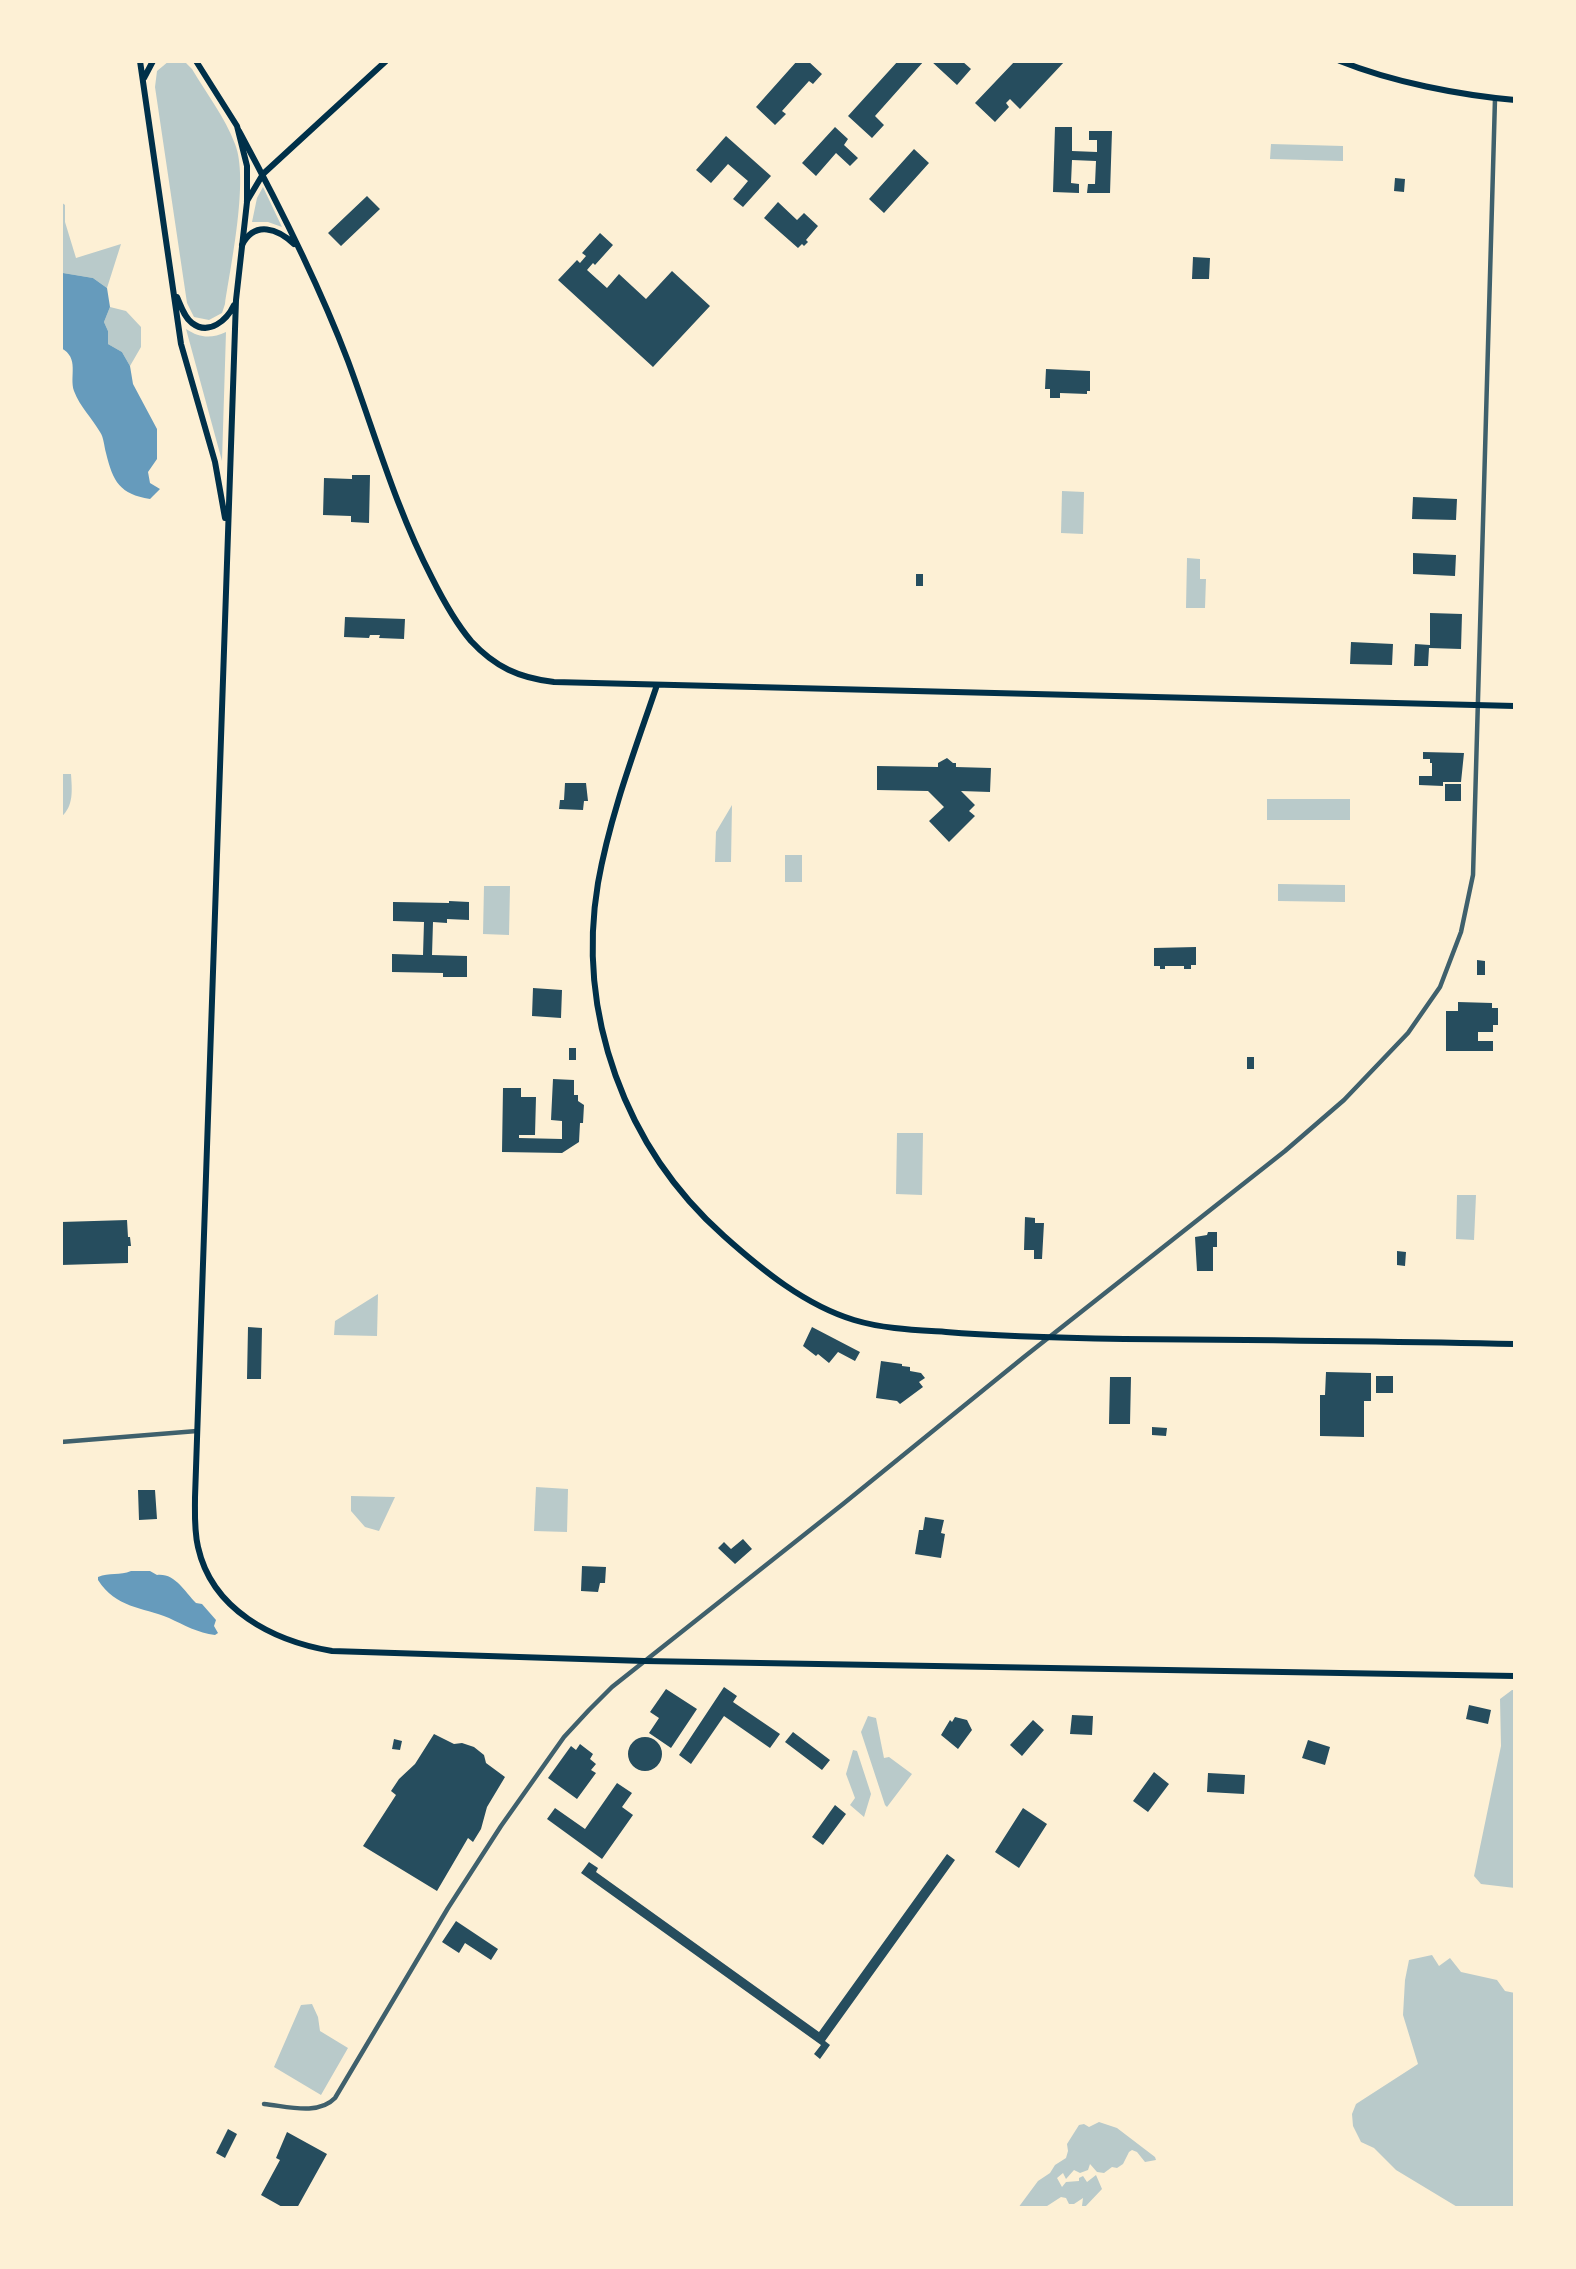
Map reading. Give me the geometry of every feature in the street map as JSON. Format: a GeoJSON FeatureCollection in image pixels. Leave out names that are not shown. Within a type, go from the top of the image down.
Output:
{"type":"FeatureCollection","features":[{"type":"Feature","properties":{"kind":"main road"},"geometry":{"type":"LineString","coordinates":[[141,61],[181,344],[215,462],[227,534]]}},
{"type":"Feature","properties":{"kind":"main road"},"geometry":{"type":"LineString","coordinates":[[143,79],[153,61]]}},
{"type":"Feature","properties":{"kind":"main road"},"geometry":{"type":"LineString","coordinates":[[194,61],[237,126],[298,248],[347,358],[412,537],[439,592],[472,641],[498,665],[513,674],[554,682],[1515,706]]}},
{"type":"Feature","properties":{"kind":"main road"},"geometry":{"type":"LineString","coordinates":[[247,202],[262,174],[386,61]]}},
{"type":"Feature","properties":{"kind":"main road"},"geometry":{"type":"LineString","coordinates":[[1339,61],[1415,83],[1495,99],[1515,100]]}},
{"type":"Feature","properties":{"kind":"main road"},"geometry":{"type":"LineString","coordinates":[[237,126],[247,166],[247,202],[236,300],[195,1531],[202,1560],[226,1601],[264,1630],[292,1642],[332,1651],[644,1661],[1515,1676]]}},
{"type":"Feature","properties":{"kind":"main road"},"geometry":{"type":"LineString","coordinates":[[241,248],[252,233],[267,229],[285,236],[298,248]]}},
{"type":"Feature","properties":{"kind":"main road"},"geometry":{"type":"LineString","coordinates":[[173,289],[184,314],[191,323],[200,327],[210,327],[224,320],[236,300]]}},
{"type":"Feature","properties":{"kind":"main road"},"geometry":{"type":"LineString","coordinates":[[657,685],[608,836],[595,905],[594,949],[599,1012],[612,1068],[630,1112],[654,1155],[676,1186],[711,1224],[760,1266],[818,1305],[854,1320],[890,1327],[1048,1338],[1515,1344]]}},
{"type":"Feature","properties":{"kind":"street"},"geometry":{"type":"LineString","coordinates":[[264,2104],[314,2108],[323,2107],[335,2098],[454,1898],[525,1789],[564,1737],[612,1686],[1312,1128],[1389,1055],[1431,1002],[1453,953],[1471,887],[1475,849],[1495,99]]}},
{"type":"Feature","properties":{"kind":"street"},"geometry":{"type":"LineString","coordinates":[[61,1442],[197,1431]]}},
{"type":"Feature","properties":{"kind":"shaded area"},"geometry":{"type":"Polygon","coordinates":[[[169,61],[186,63],[192,69],[226,124],[239,159],[238,222],[225,304],[222,313],[209,320],[194,317],[187,303],[155,87],[157,71],[169,61]]]}},
{"type":"Feature","properties":{"kind":"shaded area"},"geometry":{"type":"Polygon","coordinates":[[[1271,144],[1343,146],[1343,161],[1270,159],[1271,144]]]}},
{"type":"Feature","properties":{"kind":"shaded area"},"geometry":{"type":"Polygon","coordinates":[[[263,187],[282,227],[268,222],[252,222],[257,198],[263,187]]]}},
{"type":"Feature","properties":{"kind":"shaded area"},"geometry":{"type":"Polygon","coordinates":[[[61,202],[65,205],[65,222],[76,258],[121,244],[107,288],[93,278],[63,273],[61,270],[61,202]]]}},
{"type":"Feature","properties":{"kind":"shaded area"},"geometry":{"type":"Polygon","coordinates":[[[110,307],[126,311],[141,327],[141,347],[130,366],[122,352],[108,344],[108,331],[104,322],[110,307]]]}},
{"type":"Feature","properties":{"kind":"shaded area"},"geometry":{"type":"Polygon","coordinates":[[[186,329],[206,336],[226,332],[222,461],[186,329]]]}},
{"type":"Feature","properties":{"kind":"shaded area"},"geometry":{"type":"Polygon","coordinates":[[[1062,491],[1084,492],[1083,534],[1061,533],[1062,491]]]}},
{"type":"Feature","properties":{"kind":"shaded area"},"geometry":{"type":"Polygon","coordinates":[[[1187,558],[1200,559],[1200,579],[1206,579],[1205,608],[1186,608],[1187,558]]]}},
{"type":"Feature","properties":{"kind":"shaded area"},"geometry":{"type":"Polygon","coordinates":[[[61,774],[71,774],[72,792],[68,808],[61,817],[61,774]]]}},
{"type":"Feature","properties":{"kind":"shaded area"},"geometry":{"type":"Polygon","coordinates":[[[1267,799],[1350,799],[1350,820],[1267,820],[1267,799]]]}},
{"type":"Feature","properties":{"kind":"shaded area"},"geometry":{"type":"Polygon","coordinates":[[[732,805],[731,862],[715,862],[716,832],[732,805]]]}},
{"type":"Feature","properties":{"kind":"shaded area"},"geometry":{"type":"Polygon","coordinates":[[[785,855],[802,855],[802,882],[785,882],[785,855]]]}},
{"type":"Feature","properties":{"kind":"shaded area"},"geometry":{"type":"Polygon","coordinates":[[[1278,884],[1345,885],[1345,902],[1278,901],[1278,884]]]}},
{"type":"Feature","properties":{"kind":"shaded area"},"geometry":{"type":"Polygon","coordinates":[[[484,886],[510,886],[509,935],[483,934],[484,886]]]}},
{"type":"Feature","properties":{"kind":"shaded area"},"geometry":{"type":"Polygon","coordinates":[[[897,1133],[923,1133],[922,1195],[896,1194],[897,1133]]]}},
{"type":"Feature","properties":{"kind":"shaded area"},"geometry":{"type":"Polygon","coordinates":[[[1457,1195],[1476,1195],[1474,1240],[1456,1239],[1457,1195]]]}},
{"type":"Feature","properties":{"kind":"shaded area"},"geometry":{"type":"Polygon","coordinates":[[[378,1294],[377,1336],[334,1335],[335,1321],[378,1294]]]}},
{"type":"Feature","properties":{"kind":"shaded area"},"geometry":{"type":"Polygon","coordinates":[[[536,1487],[568,1489],[567,1532],[534,1531],[536,1487]]]}},
{"type":"Feature","properties":{"kind":"shaded area"},"geometry":{"type":"Polygon","coordinates":[[[351,1496],[395,1497],[379,1531],[365,1527],[351,1511],[351,1496]]]}},
{"type":"Feature","properties":{"kind":"shaded area"},"geometry":{"type":"Polygon","coordinates":[[[1515,1690],[1515,1888],[1481,1884],[1474,1876],[1501,1746],[1500,1699],[1515,1690]]]}},
{"type":"Feature","properties":{"kind":"shaded area"},"geometry":{"type":"Polygon","coordinates":[[[868,1716],[876,1718],[884,1758],[889,1757],[912,1774],[887,1807],[861,1732],[868,1716]]]}},
{"type":"Feature","properties":{"kind":"shaded area"},"geometry":{"type":"Polygon","coordinates":[[[853,1750],[857,1751],[871,1794],[864,1817],[850,1805],[855,1798],[846,1774],[853,1750]]]}},
{"type":"Feature","properties":{"kind":"shaded area"},"geometry":{"type":"Polygon","coordinates":[[[1432,1955],[1439,1966],[1450,1958],[1461,1972],[1497,1980],[1505,1991],[1515,1993],[1515,2208],[1459,2208],[1396,2170],[1374,2148],[1361,2142],[1353,2126],[1352,2114],[1356,2104],[1418,2064],[1403,2015],[1405,1980],[1409,1960],[1432,1955]]]}},
{"type":"Feature","properties":{"kind":"shaded area"},"geometry":{"type":"Polygon","coordinates":[[[312,2004],[320,2031],[348,2048],[321,2095],[274,2067],[301,2005],[312,2004]]]}},
{"type":"Feature","properties":{"kind":"shaded area"},"geometry":{"type":"Polygon","coordinates":[[[1099,2122],[1117,2128],[1156,2160],[1145,2162],[1132,2150],[1123,2164],[1104,2173],[1097,2172],[1090,2164],[1088,2170],[1080,2173],[1074,2170],[1066,2179],[1063,2173],[1057,2178],[1062,2187],[1066,2182],[1079,2181],[1083,2176],[1087,2182],[1096,2175],[1102,2189],[1084,2208],[1083,2198],[1069,2204],[1066,2198],[1061,2197],[1044,2208],[1018,2208],[1038,2181],[1066,2158],[1067,2144],[1079,2125],[1089,2127],[1099,2122]]]}},
{"type":"Feature","properties":{"kind":"water"},"geometry":{"type":"Polygon","coordinates":[[[61,270],[63,273],[93,278],[107,288],[110,307],[104,322],[108,331],[108,344],[122,352],[130,366],[133,384],[157,429],[157,459],[148,472],[150,483],[160,489],[150,499],[131,494],[119,485],[109,463],[101,434],[74,391],[72,362],[67,352],[61,348],[61,270]]]}},
{"type":"Feature","properties":{"kind":"water"},"geometry":{"type":"Polygon","coordinates":[[[131,1571],[150,1571],[174,1580],[216,1620],[214,1626],[218,1633],[215,1635],[203,1632],[130,1605],[113,1596],[98,1580],[98,1577],[131,1571]]]}},
{"type":"Feature","properties":{"kind":"building"},"geometry":{"type":"Polygon","coordinates":[[[797,61],[808,61],[822,74],[813,84],[809,81],[782,111],[786,114],[775,125],[756,107],[797,61]]]}},
{"type":"Feature","properties":{"kind":"building"},"geometry":{"type":"Polygon","coordinates":[[[898,61],[924,61],[875,116],[884,125],[872,138],[848,116],[898,61]]]}},
{"type":"Feature","properties":{"kind":"building"},"geometry":{"type":"Polygon","coordinates":[[[931,61],[962,61],[971,69],[957,85],[931,61]]]}},
{"type":"Feature","properties":{"kind":"building"},"geometry":{"type":"Polygon","coordinates":[[[1015,61],[1065,61],[1020,109],[1010,99],[1006,103],[1009,107],[995,122],[975,103],[1015,61]]]}},
{"type":"Feature","properties":{"kind":"building"},"geometry":{"type":"Polygon","coordinates":[[[835,127],[848,139],[844,145],[858,158],[850,166],[836,153],[816,176],[802,163],[835,127]]]}},
{"type":"Feature","properties":{"kind":"building"},"geometry":{"type":"Polygon","coordinates":[[[1055,127],[1072,127],[1072,151],[1097,152],[1097,140],[1089,140],[1089,131],[1112,131],[1110,193],[1087,193],[1088,184],[1095,184],[1096,161],[1072,160],[1071,183],[1079,184],[1079,193],[1053,192],[1055,127]]]}},
{"type":"Feature","properties":{"kind":"building"},"geometry":{"type":"Polygon","coordinates":[[[726,136],[771,176],[743,207],[733,199],[748,181],[728,164],[711,183],[696,170],[726,136]]]}},
{"type":"Feature","properties":{"kind":"building"},"geometry":{"type":"Polygon","coordinates":[[[914,149],[929,163],[884,213],[869,199],[914,149]]]}},
{"type":"Feature","properties":{"kind":"building"},"geometry":{"type":"Polygon","coordinates":[[[1395,178],[1405,179],[1404,192],[1394,191],[1395,178]]]}},
{"type":"Feature","properties":{"kind":"building"},"geometry":{"type":"Polygon","coordinates":[[[367,196],[380,209],[341,246],[328,233],[367,196]]]}},
{"type":"Feature","properties":{"kind":"building"},"geometry":{"type":"Polygon","coordinates":[[[778,202],[797,220],[804,213],[818,226],[804,246],[802,244],[798,248],[764,218],[778,202]]]}},
{"type":"Feature","properties":{"kind":"building"},"geometry":{"type":"Polygon","coordinates":[[[600,233],[613,245],[587,270],[607,288],[619,274],[646,299],[672,271],[710,306],[653,367],[558,280],[577,260],[580,263],[586,256],[582,253],[600,233]]]}},
{"type":"Feature","properties":{"kind":"building"},"geometry":{"type":"Polygon","coordinates":[[[1193,257],[1210,258],[1209,279],[1192,279],[1193,257]]]}},
{"type":"Feature","properties":{"kind":"building"},"geometry":{"type":"Polygon","coordinates":[[[1046,369],[1090,371],[1090,391],[1087,391],[1087,394],[1060,393],[1060,398],[1050,398],[1050,389],[1045,389],[1046,369]]]}},
{"type":"Feature","properties":{"kind":"building"},"geometry":{"type":"Polygon","coordinates":[[[352,475],[370,475],[369,523],[351,522],[351,516],[323,515],[324,478],[352,479],[352,475]]]}},
{"type":"Feature","properties":{"kind":"building"},"geometry":{"type":"Polygon","coordinates":[[[1413,497],[1457,499],[1456,520],[1412,519],[1413,497]]]}},
{"type":"Feature","properties":{"kind":"building"},"geometry":{"type":"Polygon","coordinates":[[[1413,553],[1456,555],[1455,576],[1413,574],[1413,553]]]}},
{"type":"Feature","properties":{"kind":"building"},"geometry":{"type":"Polygon","coordinates":[[[916,574],[923,574],[923,586],[916,586],[916,574]]]}},
{"type":"Feature","properties":{"kind":"building"},"geometry":{"type":"Polygon","coordinates":[[[1430,613],[1462,614],[1461,649],[1429,648],[1428,666],[1414,666],[1415,644],[1430,645],[1430,613]]]}},
{"type":"Feature","properties":{"kind":"building"},"geometry":{"type":"Polygon","coordinates":[[[345,617],[405,619],[404,639],[379,638],[380,635],[370,635],[369,638],[344,637],[345,617]]]}},
{"type":"Feature","properties":{"kind":"building"},"geometry":{"type":"Polygon","coordinates":[[[1351,642],[1393,644],[1392,665],[1350,664],[1351,642]]]}},
{"type":"Feature","properties":{"kind":"building"},"geometry":{"type":"Polygon","coordinates":[[[1423,752],[1464,753],[1461,782],[1443,782],[1443,786],[1419,785],[1419,776],[1432,776],[1432,763],[1430,759],[1423,759],[1423,752]]]}},
{"type":"Feature","properties":{"kind":"building"},"geometry":{"type":"Polygon","coordinates":[[[947,758],[956,763],[956,767],[991,768],[990,792],[961,791],[975,805],[969,811],[975,816],[949,842],[929,821],[944,807],[928,791],[877,790],[877,766],[938,767],[938,763],[947,758]]]}},
{"type":"Feature","properties":{"kind":"building"},"geometry":{"type":"Polygon","coordinates":[[[565,783],[586,783],[588,801],[584,801],[583,810],[559,809],[560,800],[564,800],[565,783]]]}},
{"type":"Feature","properties":{"kind":"building"},"geometry":{"type":"Polygon","coordinates":[[[1445,784],[1461,784],[1461,801],[1445,801],[1445,784]]]}},
{"type":"Feature","properties":{"kind":"building"},"geometry":{"type":"Polygon","coordinates":[[[393,902],[469,902],[469,920],[447,919],[447,923],[433,922],[432,955],[467,956],[467,977],[443,977],[443,973],[392,972],[392,954],[423,955],[424,922],[393,921],[393,902]]]}},
{"type":"Feature","properties":{"kind":"building"},"geometry":{"type":"Polygon","coordinates":[[[1196,947],[1196,965],[1191,965],[1191,969],[1184,969],[1184,966],[1165,966],[1165,969],[1160,969],[1160,966],[1154,966],[1154,948],[1196,947]]]}},
{"type":"Feature","properties":{"kind":"building"},"geometry":{"type":"Polygon","coordinates":[[[1477,960],[1485,961],[1485,975],[1477,975],[1477,960]]]}},
{"type":"Feature","properties":{"kind":"building"},"geometry":{"type":"Polygon","coordinates":[[[533,988],[562,990],[561,1018],[532,1016],[533,988]]]}},
{"type":"Feature","properties":{"kind":"building"},"geometry":{"type":"Polygon","coordinates":[[[1458,1002],[1492,1003],[1492,1008],[1498,1008],[1498,1025],[1493,1025],[1493,1032],[1478,1032],[1478,1041],[1493,1041],[1493,1051],[1446,1051],[1446,1011],[1458,1011],[1458,1002]]]}},
{"type":"Feature","properties":{"kind":"building"},"geometry":{"type":"Polygon","coordinates":[[[569,1048],[576,1048],[576,1060],[569,1060],[569,1048]]]}},
{"type":"Feature","properties":{"kind":"building"},"geometry":{"type":"Polygon","coordinates":[[[1247,1057],[1254,1057],[1254,1069],[1247,1069],[1247,1057]]]}},
{"type":"Feature","properties":{"kind":"building"},"geometry":{"type":"Polygon","coordinates":[[[553,1079],[574,1080],[574,1095],[578,1095],[578,1101],[584,1105],[579,1142],[562,1153],[502,1152],[503,1088],[521,1088],[521,1097],[536,1097],[535,1135],[519,1135],[519,1138],[562,1139],[562,1121],[551,1120],[553,1079]]]}},
{"type":"Feature","properties":{"kind":"building"},"geometry":{"type":"Polygon","coordinates":[[[1025,1217],[1035,1218],[1035,1223],[1044,1223],[1042,1259],[1034,1259],[1034,1250],[1024,1250],[1025,1217]]]}},
{"type":"Feature","properties":{"kind":"building"},"geometry":{"type":"Polygon","coordinates":[[[127,1220],[131,1246],[128,1246],[128,1263],[61,1265],[61,1222],[127,1220]]]}},
{"type":"Feature","properties":{"kind":"building"},"geometry":{"type":"Polygon","coordinates":[[[1208,1232],[1217,1232],[1217,1247],[1213,1247],[1213,1271],[1197,1271],[1195,1237],[1207,1235],[1208,1232]]]}},
{"type":"Feature","properties":{"kind":"building"},"geometry":{"type":"Polygon","coordinates":[[[1397,1251],[1406,1252],[1405,1266],[1397,1265],[1397,1251]]]}},
{"type":"Feature","properties":{"kind":"building"},"geometry":{"type":"Polygon","coordinates":[[[248,1327],[262,1328],[261,1379],[247,1379],[248,1327]]]}},
{"type":"Feature","properties":{"kind":"building"},"geometry":{"type":"Polygon","coordinates":[[[812,1327],[860,1352],[855,1361],[838,1352],[829,1363],[803,1346],[812,1327]]]}},
{"type":"Feature","properties":{"kind":"building"},"geometry":{"type":"Polygon","coordinates":[[[881,1361],[902,1364],[910,1367],[910,1371],[921,1373],[925,1378],[919,1382],[923,1387],[900,1404],[897,1401],[876,1398],[881,1361]]]}},
{"type":"Feature","properties":{"kind":"building"},"geometry":{"type":"Polygon","coordinates":[[[1326,1372],[1371,1373],[1371,1401],[1364,1401],[1364,1437],[1320,1436],[1320,1395],[1325,1395],[1326,1372]]]}},
{"type":"Feature","properties":{"kind":"building"},"geometry":{"type":"Polygon","coordinates":[[[1376,1376],[1393,1376],[1393,1393],[1376,1393],[1376,1376]]]}},
{"type":"Feature","properties":{"kind":"building"},"geometry":{"type":"Polygon","coordinates":[[[1110,1377],[1131,1377],[1130,1424],[1109,1424],[1110,1377]]]}},
{"type":"Feature","properties":{"kind":"building"},"geometry":{"type":"Polygon","coordinates":[[[1152,1427],[1167,1428],[1166,1436],[1152,1435],[1152,1427]]]}},
{"type":"Feature","properties":{"kind":"building"},"geometry":{"type":"Polygon","coordinates":[[[138,1490],[155,1490],[157,1519],[139,1520],[138,1490]]]}},
{"type":"Feature","properties":{"kind":"building"},"geometry":{"type":"Polygon","coordinates":[[[925,1517],[944,1520],[941,1558],[915,1554],[919,1530],[923,1530],[925,1517]]]}},
{"type":"Feature","properties":{"kind":"building"},"geometry":{"type":"Polygon","coordinates":[[[743,1539],[752,1549],[735,1564],[718,1548],[724,1542],[731,1549],[743,1539]]]}},
{"type":"Feature","properties":{"kind":"building"},"geometry":{"type":"Polygon","coordinates":[[[582,1566],[606,1567],[605,1583],[600,1583],[598,1592],[581,1591],[582,1566]]]}},
{"type":"Feature","properties":{"kind":"building"},"geometry":{"type":"Polygon","coordinates":[[[724,1687],[737,1696],[733,1702],[780,1734],[770,1748],[724,1716],[691,1764],[679,1755],[724,1687]]]}},
{"type":"Feature","properties":{"kind":"building"},"geometry":{"type":"Polygon","coordinates":[[[666,1689],[697,1709],[671,1748],[649,1733],[659,1718],[650,1712],[666,1689]]]}},
{"type":"Feature","properties":{"kind":"building"},"geometry":{"type":"Polygon","coordinates":[[[1469,1705],[1491,1710],[1488,1724],[1466,1719],[1469,1705]]]}},
{"type":"Feature","properties":{"kind":"building"},"geometry":{"type":"Polygon","coordinates":[[[1072,1715],[1093,1716],[1092,1735],[1070,1734],[1072,1715]]]}},
{"type":"Feature","properties":{"kind":"building"},"geometry":{"type":"Polygon","coordinates":[[[955,1717],[967,1720],[972,1730],[958,1749],[941,1735],[950,1720],[952,1722],[955,1717]]]}},
{"type":"Feature","properties":{"kind":"building"},"geometry":{"type":"Polygon","coordinates":[[[1033,1720],[1044,1730],[1022,1756],[1010,1745],[1033,1720]]]}},
{"type":"Feature","properties":{"kind":"building"},"geometry":{"type":"Polygon","coordinates":[[[793,1732],[830,1760],[822,1770],[785,1742],[793,1732]]]}},
{"type":"Feature","properties":{"kind":"building"},"geometry":{"type":"Polygon","coordinates":[[[434,1734],[454,1744],[462,1743],[474,1747],[484,1755],[486,1763],[505,1777],[487,1807],[481,1829],[473,1842],[468,1838],[437,1891],[363,1846],[396,1795],[391,1791],[415,1764],[434,1734]]]}},
{"type":"Feature","properties":{"kind":"building"},"geometry":{"type":"Polygon","coordinates":[[[645,1737],[657,1742],[662,1754],[657,1766],[645,1771],[633,1766],[628,1754],[633,1742],[645,1737]]]}},
{"type":"Feature","properties":{"kind":"building"},"geometry":{"type":"Polygon","coordinates":[[[394,1739],[402,1741],[400,1750],[392,1749],[394,1739]]]}},
{"type":"Feature","properties":{"kind":"building"},"geometry":{"type":"Polygon","coordinates":[[[1308,1740],[1330,1747],[1325,1765],[1302,1758],[1308,1740]]]}},
{"type":"Feature","properties":{"kind":"building"},"geometry":{"type":"Polygon","coordinates":[[[580,1744],[593,1754],[590,1759],[596,1764],[591,1770],[596,1773],[577,1799],[548,1778],[571,1746],[576,1750],[580,1744]]]}},
{"type":"Feature","properties":{"kind":"building"},"geometry":{"type":"Polygon","coordinates":[[[1154,1772],[1169,1784],[1148,1812],[1133,1801],[1154,1772]]]}},
{"type":"Feature","properties":{"kind":"building"},"geometry":{"type":"Polygon","coordinates":[[[1208,1773],[1245,1775],[1244,1794],[1207,1792],[1208,1773]]]}},
{"type":"Feature","properties":{"kind":"building"},"geometry":{"type":"Polygon","coordinates":[[[617,1783],[632,1793],[622,1807],[633,1815],[602,1859],[547,1819],[555,1808],[585,1829],[617,1783]]]}},
{"type":"Feature","properties":{"kind":"building"},"geometry":{"type":"Polygon","coordinates":[[[835,1805],[846,1814],[823,1845],[812,1837],[835,1805]]]}},
{"type":"Feature","properties":{"kind":"building"},"geometry":{"type":"Polygon","coordinates":[[[1023,1808],[1047,1824],[1019,1868],[995,1852],[1023,1808]]]}},
{"type":"Feature","properties":{"kind":"building"},"geometry":{"type":"Polygon","coordinates":[[[947,1854],[955,1860],[825,2041],[830,2045],[820,2059],[814,2054],[821,2045],[581,1873],[589,1862],[598,1868],[596,1872],[819,2032],[947,1854]]]}},
{"type":"Feature","properties":{"kind":"building"},"geometry":{"type":"Polygon","coordinates":[[[456,1921],[498,1949],[491,1960],[465,1943],[459,1953],[442,1942],[456,1921]]]}},
{"type":"Feature","properties":{"kind":"building"},"geometry":{"type":"Polygon","coordinates":[[[228,2129],[237,2134],[225,2158],[216,2153],[228,2129]]]}},
{"type":"Feature","properties":{"kind":"building"},"geometry":{"type":"Polygon","coordinates":[[[287,2132],[327,2154],[297,2208],[284,2208],[261,2195],[280,2160],[276,2158],[287,2132]]]}}]}
